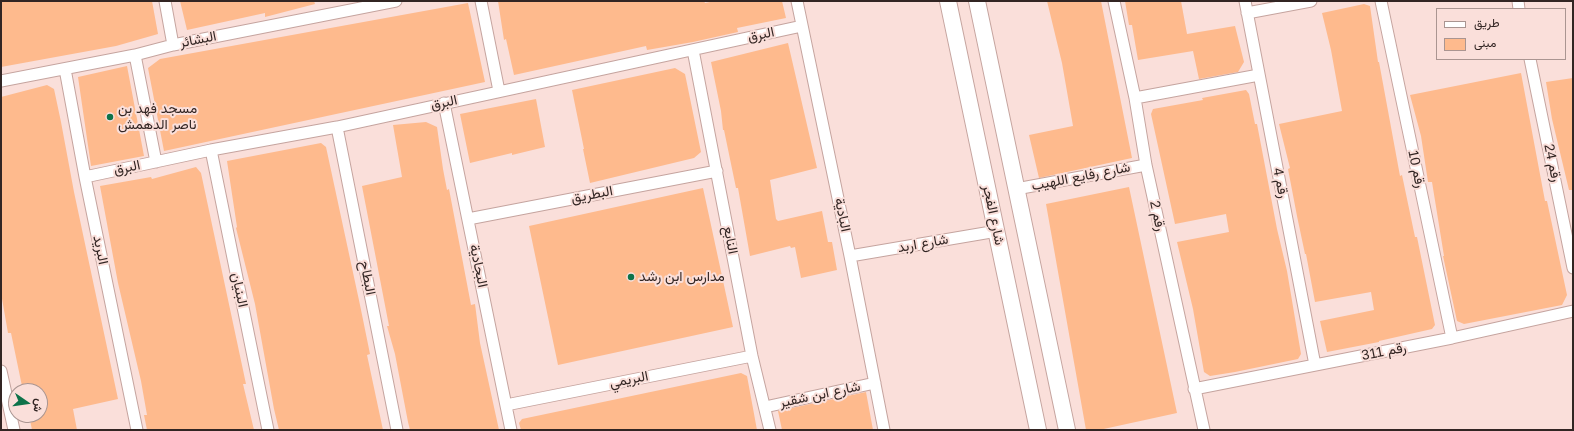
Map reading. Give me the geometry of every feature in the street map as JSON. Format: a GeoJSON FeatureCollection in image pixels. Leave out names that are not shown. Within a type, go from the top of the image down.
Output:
{"type":"FeatureCollection","features":[{"type":"Feature","properties":{"kind":"street"},"geometry":{"type":"LineString","coordinates":[[164,1],[173,45]]}},
{"type":"Feature","properties":{"kind":"street","name":"البشائر"},"geometry":{"type":"LineString","coordinates":[[1,81],[396,1]]}},
{"type":"Feature","properties":{"kind":"street"},"geometry":{"type":"LineString","coordinates":[[481,1],[499,91]]}},
{"type":"Feature","properties":{"kind":"street","name":"البادية"},"geometry":{"type":"LineString","coordinates":[[797,1],[850,256],[884,430]]}},
{"type":"Feature","properties":{"kind":"street","name":"شارع الفجر"},"geometry":{"type":"LineString","coordinates":[[948,1],[1038,430]]}},
{"type":"Feature","properties":{"kind":"street","name":"شارع الفجر"},"geometry":{"type":"LineString","coordinates":[[977,1],[1067,430]]}},
{"type":"Feature","properties":{"kind":"street","name":"رقم 2"},"geometry":{"type":"LineString","coordinates":[[1114,1],[1135,98],[1146,165],[1204,430]]}},
{"type":"Feature","properties":{"kind":"street","name":"رقم 4"},"geometry":{"type":"LineString","coordinates":[[1245,1],[1315,366]]}},
{"type":"Feature","properties":{"kind":"street"},"geometry":{"type":"LineString","coordinates":[[1247,13],[1311,1]]}},
{"type":"Feature","properties":{"kind":"street","name":"رقم 10"},"geometry":{"type":"LineString","coordinates":[[1380,1],[1452,338]]}},
{"type":"Feature","properties":{"kind":"street","name":"البرق"},"geometry":{"type":"LineString","coordinates":[[85,177],[211,150],[337,127],[802,26]]}},
{"type":"Feature","properties":{"kind":"street","name":"النابع"},"geometry":{"type":"LineString","coordinates":[[693,50],[752,356],[770,430]]}},
{"type":"Feature","properties":{"kind":"street"},"geometry":{"type":"LineString","coordinates":[[135,55],[156,162]]}},
{"type":"Feature","properties":{"kind":"street","name":"رقم 24"},"geometry":{"type":"LineString","coordinates":[[1530,60],[1571,243],[1573,268]]}},
{"type":"Feature","properties":{"kind":"street","name":"البريد"},"geometry":{"type":"LineString","coordinates":[[65,69],[85,177],[138,430]]}},
{"type":"Feature","properties":{"kind":"street"},"geometry":{"type":"LineString","coordinates":[[1135,98],[1259,75]]}},
{"type":"Feature","properties":{"kind":"street","name":"البجادية"},"geometry":{"type":"LineString","coordinates":[[444,103],[511,430]]}},
{"type":"Feature","properties":{"kind":"street","name":"البطاح"},"geometry":{"type":"LineString","coordinates":[[337,127],[397,430]]}},
{"type":"Feature","properties":{"kind":"street","name":"البنيان"},"geometry":{"type":"LineString","coordinates":[[211,150],[268,430]]}},
{"type":"Feature","properties":{"kind":"street","name":"شارع رفايع اللهيب"},"geometry":{"type":"LineString","coordinates":[[1016,190],[1146,165]]}},
{"type":"Feature","properties":{"kind":"street","name":"البطريق"},"geometry":{"type":"LineString","coordinates":[[468,219],[717,171]]}},
{"type":"Feature","properties":{"kind":"street","name":"شارع اربد"},"geometry":{"type":"LineString","coordinates":[[850,256],[997,231]]}},
{"type":"Feature","properties":{"kind":"street","name":"رقم 311"},"geometry":{"type":"LineString","coordinates":[[1194,389],[1452,338],[1573,311]]}},
{"type":"Feature","properties":{"kind":"street","name":"البريمي"},"geometry":{"type":"LineString","coordinates":[[506,405],[752,356]]}},
{"type":"Feature","properties":{"kind":"street"},"geometry":{"type":"LineString","coordinates":[[1,371],[5,415],[14,430]]}},
{"type":"Feature","properties":{"kind":"street","name":"شارع ابن شقير"},"geometry":{"type":"LineString","coordinates":[[765,406],[875,383]]}},
{"type":"Feature","properties":{"kind":"building"},"geometry":{"type":"Polygon","coordinates":[[[1,1],[152,1],[158,34],[116,46],[1,67],[1,1]]]}},
{"type":"Feature","properties":{"kind":"building"},"geometry":{"type":"Polygon","coordinates":[[[180,1],[314,1],[315,4],[265,17],[265,13],[187,30],[180,1]]]}},
{"type":"Feature","properties":{"kind":"building"},"geometry":{"type":"Polygon","coordinates":[[[498,1],[704,1],[705,3],[715,1],[782,1],[786,18],[737,28],[738,32],[693,42],[647,50],[646,46],[514,75],[506,39],[504,40],[498,1]]]}},
{"type":"Feature","properties":{"kind":"building"},"geometry":{"type":"Polygon","coordinates":[[[1047,1],[1101,1],[1132,158],[1039,178],[1029,135],[1073,126],[1062,63],[1047,1]]]}},
{"type":"Feature","properties":{"kind":"building"},"geometry":{"type":"Polygon","coordinates":[[[1125,1],[1181,1],[1187,34],[1235,26],[1244,62],[1238,72],[1199,79],[1193,51],[1138,60],[1132,25],[1129,25],[1125,1]]]}},
{"type":"Feature","properties":{"kind":"building"},"geometry":{"type":"Polygon","coordinates":[[[468,3],[485,82],[164,151],[148,68],[160,59],[468,3]]]}},
{"type":"Feature","properties":{"kind":"building"},"geometry":{"type":"Polygon","coordinates":[[[1364,4],[1370,6],[1378,62],[1400,176],[1402,175],[1415,237],[1417,237],[1435,325],[1432,329],[1379,342],[1327,352],[1320,321],[1374,310],[1371,292],[1315,302],[1288,169],[1290,168],[1279,124],[1342,111],[1331,50],[1322,13],[1364,4]]]}},
{"type":"Feature","properties":{"kind":"building"},"geometry":{"type":"Polygon","coordinates":[[[788,43],[817,168],[770,180],[776,219],[778,221],[822,211],[828,242],[832,242],[837,270],[801,278],[795,247],[791,248],[790,246],[750,256],[738,188],[736,188],[723,130],[721,111],[711,62],[788,43]]]}},
{"type":"Feature","properties":{"kind":"building","name":"مسجد فهد بن ناصر الدهمش"},"geometry":{"type":"Polygon","coordinates":[[[127,66],[144,156],[91,166],[78,77],[127,66]]]}},
{"type":"Feature","properties":{"kind":"building"},"geometry":{"type":"Polygon","coordinates":[[[675,68],[685,74],[701,152],[694,158],[590,183],[572,90],[675,68]]]}},
{"type":"Feature","properties":{"kind":"building"},"geometry":{"type":"Polygon","coordinates":[[[1521,73],[1545,201],[1547,201],[1567,295],[1562,305],[1464,324],[1457,321],[1443,256],[1432,182],[1428,182],[1421,136],[1410,95],[1521,73]]]}},
{"type":"Feature","properties":{"kind":"building"},"geometry":{"type":"Polygon","coordinates":[[[1573,78],[1573,190],[1569,190],[1552,119],[1546,82],[1573,78]]]}},
{"type":"Feature","properties":{"kind":"building"},"geometry":{"type":"Polygon","coordinates":[[[47,85],[54,89],[74,192],[118,399],[73,409],[77,430],[32,430],[31,423],[48,423],[48,383],[21,383],[11,333],[8,333],[1,293],[1,97],[47,85]]]}},
{"type":"Feature","properties":{"kind":"building"},"geometry":{"type":"Polygon","coordinates":[[[1246,90],[1249,94],[1255,124],[1257,124],[1277,229],[1287,271],[1301,354],[1298,359],[1210,376],[1204,372],[1193,309],[1177,242],[1229,232],[1226,214],[1175,224],[1151,114],[1153,109],[1246,90]]]}},
{"type":"Feature","properties":{"kind":"building"},"geometry":{"type":"Polygon","coordinates":[[[536,99],[545,147],[470,163],[460,114],[536,99]]]}},
{"type":"Feature","properties":{"kind":"building"},"geometry":{"type":"Polygon","coordinates":[[[426,122],[437,127],[447,190],[449,189],[471,305],[475,304],[480,343],[499,430],[410,430],[408,422],[395,354],[387,326],[389,326],[362,186],[402,177],[393,125],[426,122]]]}},
{"type":"Feature","properties":{"kind":"building"},"geometry":{"type":"Polygon","coordinates":[[[321,143],[326,147],[370,354],[367,355],[383,430],[279,430],[274,409],[255,304],[236,228],[227,161],[321,143]]]}},
{"type":"Feature","properties":{"kind":"building"},"geometry":{"type":"Polygon","coordinates":[[[196,167],[201,173],[246,384],[243,384],[254,430],[147,430],[144,415],[147,415],[141,381],[118,283],[100,186],[151,177],[152,179],[196,167]]]}},
{"type":"Feature","properties":{"kind":"building"},"geometry":{"type":"Polygon","coordinates":[[[1129,187],[1177,413],[1099,430],[1086,430],[1046,204],[1129,187]]]}},
{"type":"Feature","properties":{"kind":"building","name":"مدارس ابن رشد"},"geometry":{"type":"Polygon","coordinates":[[[703,188],[733,327],[558,365],[529,226],[703,188]]]}},
{"type":"Feature","properties":{"kind":"building"},"geometry":{"type":"Polygon","coordinates":[[[741,373],[747,376],[757,430],[521,430],[519,423],[522,419],[741,373]]]}},
{"type":"Feature","properties":{"kind":"building"},"geometry":{"type":"Polygon","coordinates":[[[866,392],[873,430],[782,430],[778,411],[866,392]]]}},
{"type":"Feature","properties":{"kind":"place","name":"مسجد فهد بن ناصر الدهمش"},"geometry":{"type":"Point","coordinates":[110,117]}},
{"type":"Feature","properties":{"kind":"place","name":"مدارس ابن رشد"},"geometry":{"type":"Point","coordinates":[631,277]}}]}
